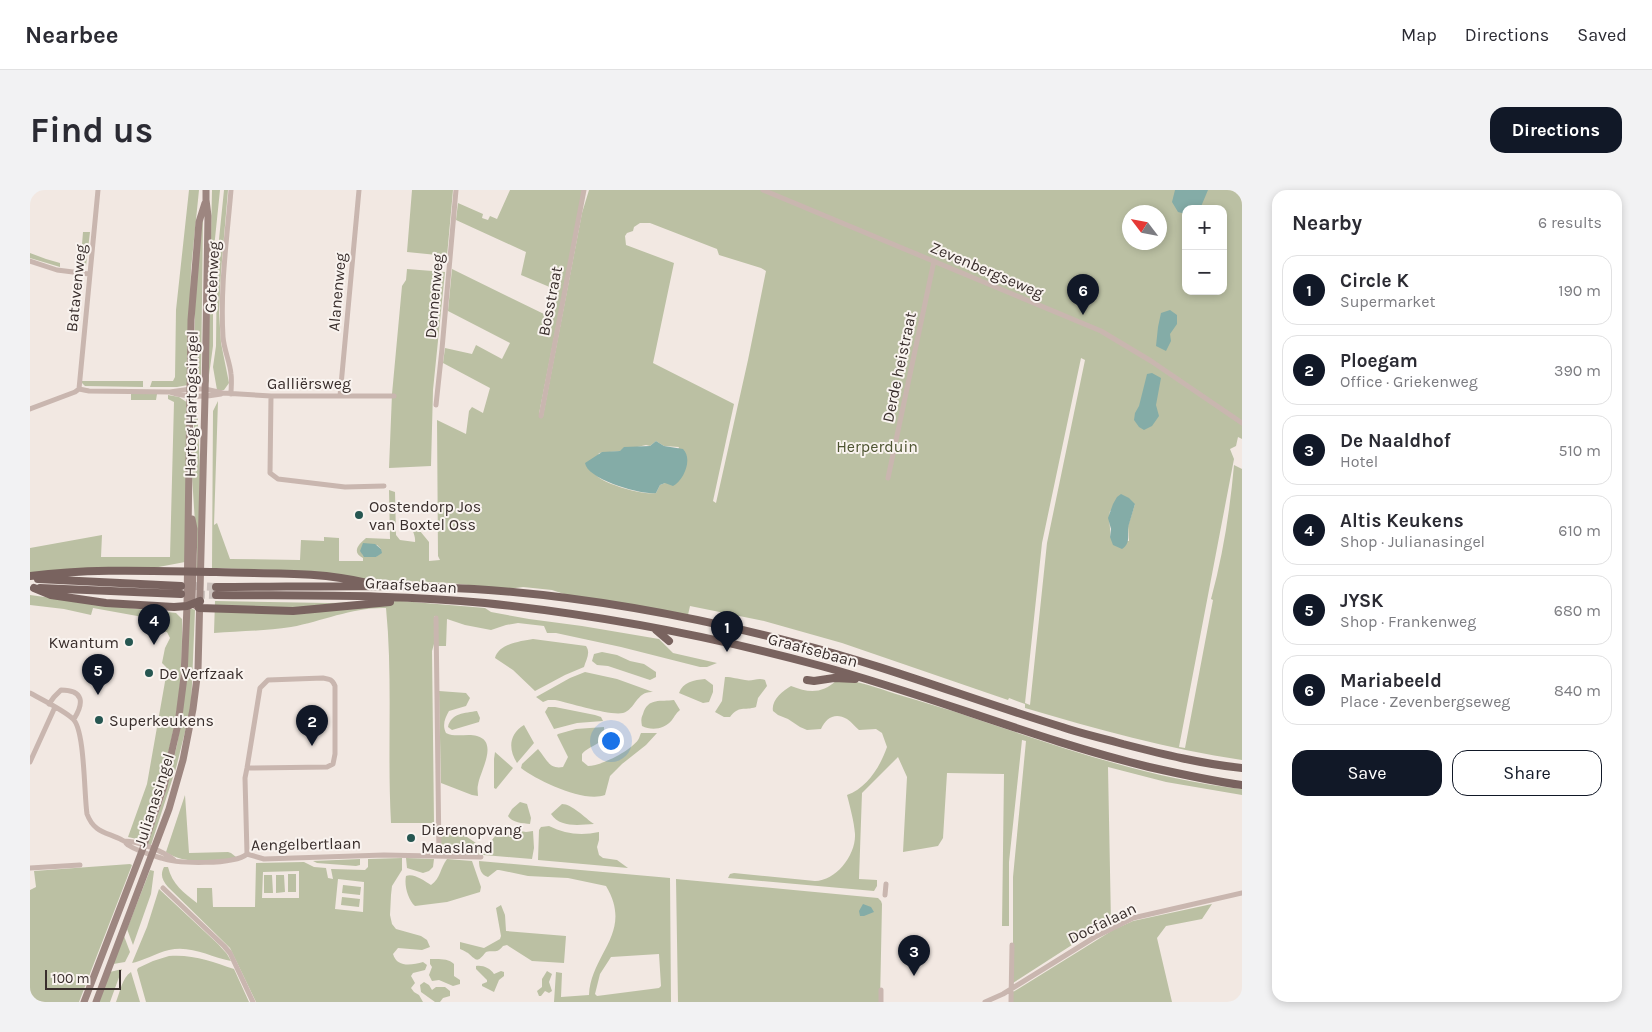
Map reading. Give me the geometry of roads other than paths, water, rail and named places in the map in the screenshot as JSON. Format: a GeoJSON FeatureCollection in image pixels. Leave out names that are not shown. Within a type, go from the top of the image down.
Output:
{"type":"FeatureCollection","features":[{"type":"Feature","properties":{"kind":"main road","name":"Hartog Hartogsingel"},"geometry":{"type":"LineString","coordinates":[[193,572],[205,393],[208,216],[206,190]]}},
{"type":"Feature","properties":{"kind":"main road","name":"Hartog Hartogsingel"},"geometry":{"type":"LineString","coordinates":[[195,605],[189,506],[191,320],[199,222],[206,200]]}},
{"type":"Feature","properties":{"kind":"main road"},"geometry":{"type":"LineString","coordinates":[[30,578],[107,570],[293,574],[336,578],[377,586]]}},
{"type":"Feature","properties":{"kind":"main road","name":"Julianasingel"},"geometry":{"type":"LineString","coordinates":[[96,1002],[169,809],[177,784],[194,709],[198,670],[193,572]]}},
{"type":"Feature","properties":{"kind":"main road"},"geometry":{"type":"LineString","coordinates":[[30,578],[181,590],[32,588]]}},
{"type":"Feature","properties":{"kind":"main road","name":"Graafsebaan"},"geometry":{"type":"LineString","coordinates":[[1242,768],[1161,753],[1064,728],[846,656],[720,625],[624,607],[532,594],[440,587],[377,586],[216,591],[483,603],[653,627],[754,649],[878,682],[1103,756],[1181,775],[1242,784]]}},
{"type":"Feature","properties":{"kind":"main road"},"geometry":{"type":"LineString","coordinates":[[32,588],[83,600],[155,606],[195,605],[293,611],[414,599]]}},
{"type":"Feature","properties":{"kind":"main road","name":"Julianasingel"},"geometry":{"type":"LineString","coordinates":[[84,1002],[143,848],[164,786],[178,724],[195,605]]}},
{"type":"Feature","properties":{"kind":"main road"},"geometry":{"type":"LineString","coordinates":[[653,627],[669,641]]}},
{"type":"Feature","properties":{"kind":"main road"},"geometry":{"type":"LineString","coordinates":[[807,680],[844,678],[878,682]]}},
{"type":"Feature","properties":{"kind":"street","name":"Batavenweg"},"geometry":{"type":"LineString","coordinates":[[79,389],[98,190]]}},
{"type":"Feature","properties":{"kind":"street","name":"Gotenweg"},"geometry":{"type":"LineString","coordinates":[[231,190],[222,317],[226,357],[231,373],[231,394]]}},
{"type":"Feature","properties":{"kind":"street","name":"Alanenweg"},"geometry":{"type":"LineString","coordinates":[[340,396],[359,190]]}},
{"type":"Feature","properties":{"kind":"street","name":"Dennenweg"},"geometry":{"type":"LineString","coordinates":[[436,405],[456,190]]}},
{"type":"Feature","properties":{"kind":"street","name":"Bosstraat"},"geometry":{"type":"LineString","coordinates":[[541,416],[584,190]]}},
{"type":"Feature","properties":{"kind":"street","name":"Zevenbergseweg"},"geometry":{"type":"LineString","coordinates":[[763,190],[1101,331],[1151,361],[1242,423]]}},
{"type":"Feature","properties":{"kind":"street"},"geometry":{"type":"LineString","coordinates":[[30,261],[57,270],[89,274]]}},
{"type":"Feature","properties":{"kind":"street","name":"Derde heistraat"},"geometry":{"type":"LineString","coordinates":[[888,478],[934,261]]}},
{"type":"Feature","properties":{"kind":"street","name":"Galliërsweg"},"geometry":{"type":"LineString","coordinates":[[30,409],[79,389],[89,391],[191,392],[270,396],[394,396]]}},
{"type":"Feature","properties":{"kind":"street"},"geometry":{"type":"LineString","coordinates":[[270,396],[270,473],[278,479],[345,487],[384,486]]}},
{"type":"Feature","properties":{"kind":"street"},"geometry":{"type":"LineString","coordinates":[[436,618],[438,856]]}},
{"type":"Feature","properties":{"kind":"street"},"geometry":{"type":"LineString","coordinates":[[247,768],[327,767],[333,764],[335,754],[335,686],[333,681],[323,678],[277,679],[268,680],[260,688],[247,768],[246,778],[247,854]]}},
{"type":"Feature","properties":{"kind":"street"},"geometry":{"type":"LineString","coordinates":[[30,692],[52,706],[74,719],[81,709],[81,702],[78,696],[70,690],[62,690],[54,697],[52,706],[30,762]]}},
{"type":"Feature","properties":{"kind":"street","name":"Aengelbertlaan"},"geometry":{"type":"LineString","coordinates":[[74,719],[79,731],[89,821],[99,831],[124,841],[135,842],[143,848],[164,854],[174,860],[182,862],[233,861],[243,858],[247,854],[264,859],[371,856],[481,857]]}},
{"type":"Feature","properties":{"kind":"street"},"geometry":{"type":"LineString","coordinates":[[30,868],[80,865]]}},
{"type":"Feature","properties":{"kind":"street"},"geometry":{"type":"LineString","coordinates":[[885,895],[886,884]]}},
{"type":"Feature","properties":{"kind":"street"},"geometry":{"type":"LineString","coordinates":[[163,888],[230,953],[253,1002]]}},
{"type":"Feature","properties":{"kind":"street","name":"Docfalaan"},"geometry":{"type":"LineString","coordinates":[[985,1002],[993,1000],[1095,936],[1133,918],[1242,893]]}},
{"type":"Feature","properties":{"kind":"street"},"geometry":{"type":"LineString","coordinates":[[1011,1002],[1012,945]]}},
{"type":"Feature","properties":{"kind":"street"},"geometry":{"type":"LineString","coordinates":[[880,990],[881,1002]]}},
{"type":"Feature","properties":{"kind":"water"},"geometry":{"type":"Polygon","coordinates":[[[1175,190],[1208,190],[1202,205],[1182,205],[1182,213],[1178,212],[1172,202],[1175,190]]]}},
{"type":"Feature","properties":{"kind":"water"},"geometry":{"type":"Polygon","coordinates":[[[1170,310],[1177,315],[1177,324],[1170,334],[1171,341],[1166,351],[1156,346],[1161,313],[1170,310]]]}},
{"type":"Feature","properties":{"kind":"water"},"geometry":{"type":"Polygon","coordinates":[[[1152,373],[1161,378],[1156,405],[1159,416],[1152,426],[1144,430],[1134,420],[1147,374],[1152,373]]]}},
{"type":"Feature","properties":{"kind":"water"},"geometry":{"type":"Polygon","coordinates":[[[656,441],[664,446],[683,449],[686,453],[687,464],[684,474],[677,483],[673,486],[665,483],[660,485],[656,493],[627,489],[615,485],[595,475],[588,469],[585,463],[602,452],[620,451],[624,447],[650,446],[656,441]]]}},
{"type":"Feature","properties":{"kind":"water"},"geometry":{"type":"Polygon","coordinates":[[[1121,494],[1135,504],[1128,527],[1128,541],[1122,549],[1113,545],[1108,518],[1113,504],[1121,494]]]}},
{"type":"Feature","properties":{"kind":"water"},"geometry":{"type":"Polygon","coordinates":[[[363,543],[375,544],[381,549],[382,553],[376,557],[364,557],[360,551],[363,543]]]}},
{"type":"Feature","properties":{"kind":"water"},"geometry":{"type":"Polygon","coordinates":[[[863,904],[871,907],[874,912],[860,916],[859,911],[863,904]]]}},
{"type":"Feature","properties":{"kind":"tunnel"},"geometry":{"type":"LineString","coordinates":[[195,586],[216,587]]}},
{"type":"Feature","properties":{"kind":"tunnel"},"geometry":{"type":"LineString","coordinates":[[185,594],[216,595]]}},
{"type":"Feature","properties":{"kind":"place","name":"Mariabeeld"},"geometry":{"type":"Point","coordinates":[1083,315]}},
{"type":"Feature","properties":{"kind":"place","name":"Oostendorp Jos van Boxtel Oss"},"geometry":{"type":"Point","coordinates":[359,515]}},
{"type":"Feature","properties":{"kind":"place","name":"Kwantum"},"geometry":{"type":"Point","coordinates":[129,642]}},
{"type":"Feature","properties":{"kind":"place","name":"Altis Keukens"},"geometry":{"type":"Point","coordinates":[154,645]}},
{"type":"Feature","properties":{"kind":"place","name":"Circle K"},"geometry":{"type":"Point","coordinates":[727,652]}},
{"type":"Feature","properties":{"kind":"place","name":"De Verfzaak"},"geometry":{"type":"Point","coordinates":[149,673]}},
{"type":"Feature","properties":{"kind":"place","name":"JYSK"},"geometry":{"type":"Point","coordinates":[98,695]}},
{"type":"Feature","properties":{"kind":"place","name":"Superkeukens"},"geometry":{"type":"Point","coordinates":[99,720]}},
{"type":"Feature","properties":{"kind":"place","name":"Ploegam"},"geometry":{"type":"Point","coordinates":[312,746]}},
{"type":"Feature","properties":{"kind":"place","name":"Dierenopvang Maasland"},"geometry":{"type":"Point","coordinates":[411,838]}},
{"type":"Feature","properties":{"kind":"place","name":"De Naaldhof"},"geometry":{"type":"Point","coordinates":[914,976]}},
{"type":"Feature","properties":{"kind":"park label","name":"Herperduin"},"geometry":{"type":"Point","coordinates":[877,446]}}]}
